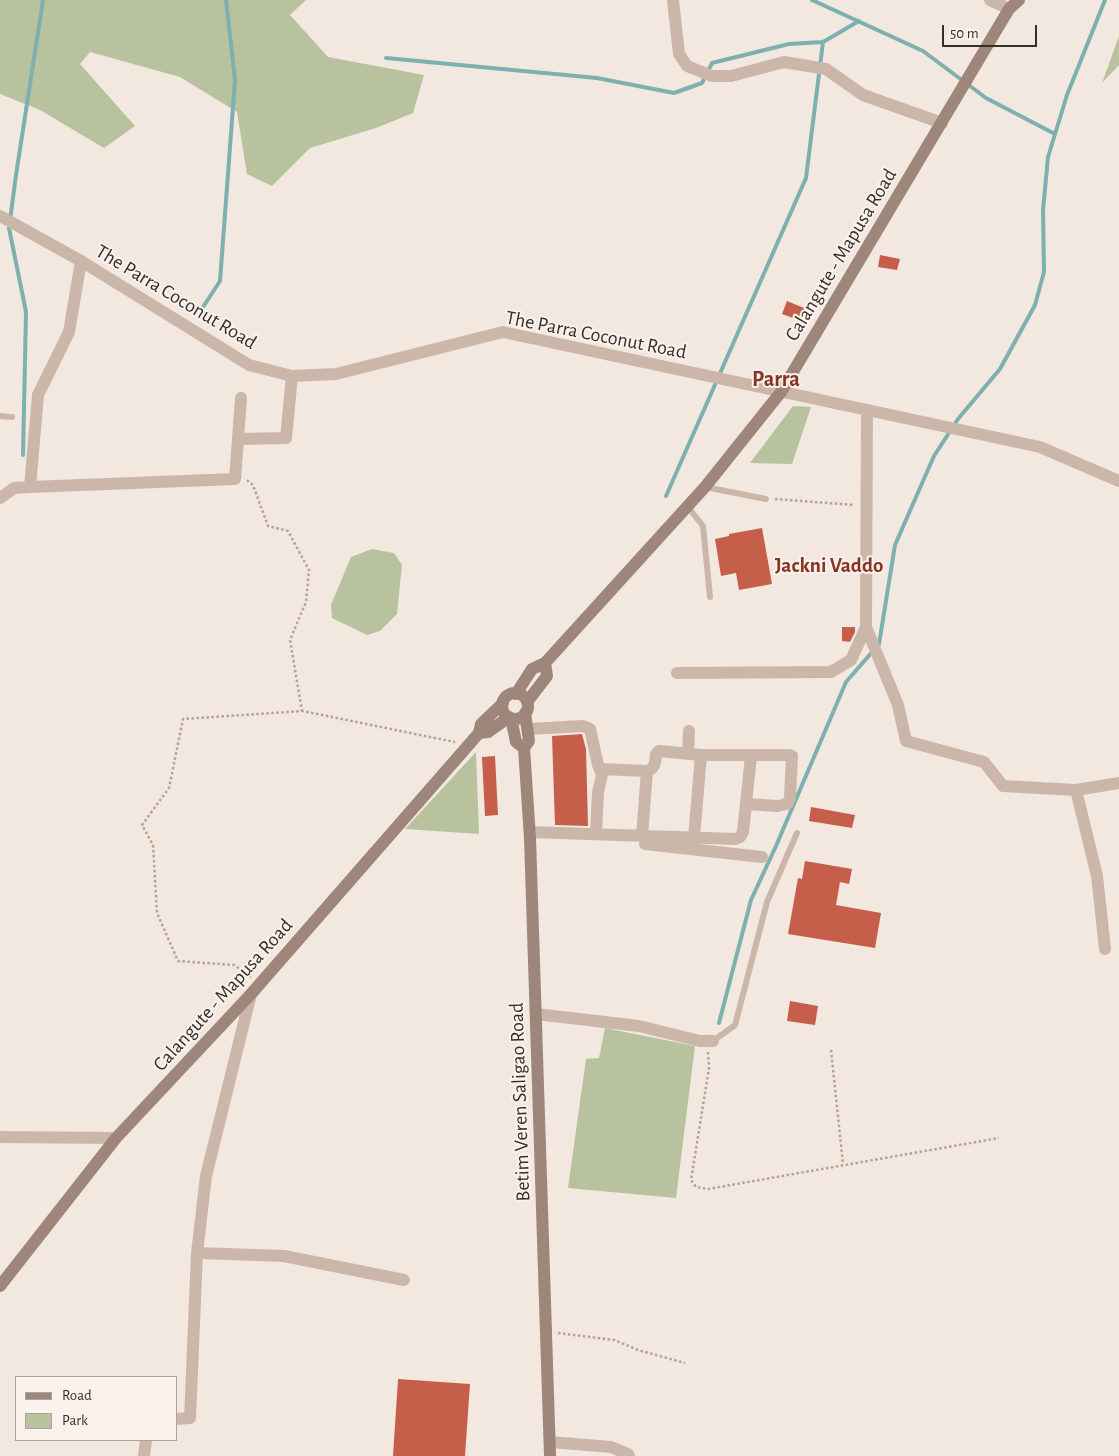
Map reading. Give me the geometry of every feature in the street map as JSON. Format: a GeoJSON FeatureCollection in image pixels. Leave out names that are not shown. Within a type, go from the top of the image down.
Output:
{"type":"FeatureCollection","features":[{"type":"Feature","properties":{"kind":"main road","name":"Calangute - Mapusa Road"},"geometry":{"type":"LineString","coordinates":[[0,1286],[116,1138],[256,989],[468,745],[479,732],[481,724],[508,696],[516,694],[532,669],[545,663],[688,507],[781,392],[942,123],[1009,4],[1019,0]]}},
{"type":"Feature","properties":{"kind":"main road","name":"Calangute - Mapusa Road"},"geometry":{"type":"LineString","coordinates":[[479,732],[488,732],[510,718],[517,719],[547,676],[545,663]]}},
{"type":"Feature","properties":{"kind":"main road"},"geometry":{"type":"LineString","coordinates":[[516,694],[523,697],[526,708]]}},
{"type":"Feature","properties":{"kind":"main road"},"geometry":{"type":"LineString","coordinates":[[503,703],[503,711],[510,718]]}},
{"type":"Feature","properties":{"kind":"main road","name":"Betim Veren Saligao Road"},"geometry":{"type":"LineString","coordinates":[[526,708],[529,741],[524,748],[530,835],[550,1456]]}},
{"type":"Feature","properties":{"kind":"main road","name":"Betim Veren Saligao Road"},"geometry":{"type":"LineString","coordinates":[[510,718],[516,742],[524,748]]}},
{"type":"Feature","properties":{"kind":"street"},"geometry":{"type":"LineString","coordinates":[[673,0],[679,54],[686,66],[712,76],[731,76],[784,62],[826,69],[863,94],[942,123]]}},
{"type":"Feature","properties":{"kind":"street"},"geometry":{"type":"LineString","coordinates":[[990,0],[1009,4]]}},
{"type":"Feature","properties":{"kind":"street","name":"The Parra Coconut Road"},"geometry":{"type":"LineString","coordinates":[[0,216],[81,261],[249,365],[292,376],[336,374],[503,332],[1040,447],[1119,481]]}},
{"type":"Feature","properties":{"kind":"street"},"geometry":{"type":"LineString","coordinates":[[30,487],[38,396],[69,332],[81,261]]}},
{"type":"Feature","properties":{"kind":"street"},"geometry":{"type":"LineString","coordinates":[[238,439],[286,438],[292,376]]}},
{"type":"Feature","properties":{"kind":"street"},"geometry":{"type":"LineString","coordinates":[[0,498],[14,488],[235,479],[241,398]]}},
{"type":"Feature","properties":{"kind":"street"},"geometry":{"type":"LineString","coordinates":[[867,410],[866,627],[898,705],[906,741],[984,762],[1003,786],[1076,790],[1119,783]]}},
{"type":"Feature","properties":{"kind":"street"},"geometry":{"type":"LineString","coordinates":[[677,673],[831,672],[851,660],[866,627]]}},
{"type":"Feature","properties":{"kind":"street"},"geometry":{"type":"LineString","coordinates":[[528,729],[587,726],[590,729],[602,780],[598,792],[596,834]]}},
{"type":"Feature","properties":{"kind":"street"},"geometry":{"type":"LineString","coordinates":[[688,754],[690,731]]}},
{"type":"Feature","properties":{"kind":"street"},"geometry":{"type":"LineString","coordinates":[[600,769],[647,771],[655,766],[656,754],[659,751],[701,755],[751,756],[789,754],[792,756],[790,798],[787,804],[783,806],[746,804]]}},
{"type":"Feature","properties":{"kind":"street"},"geometry":{"type":"LineString","coordinates":[[694,838],[701,755]]}},
{"type":"Feature","properties":{"kind":"street"},"geometry":{"type":"LineString","coordinates":[[530,835],[596,834],[735,839],[743,832],[751,756]]}},
{"type":"Feature","properties":{"kind":"street"},"geometry":{"type":"LineString","coordinates":[[642,836],[647,771]]}},
{"type":"Feature","properties":{"kind":"street"},"geometry":{"type":"LineString","coordinates":[[1076,790],[1097,876],[1106,949]]}},
{"type":"Feature","properties":{"kind":"street"},"geometry":{"type":"LineString","coordinates":[[530,835],[655,844],[762,857]]}},
{"type":"Feature","properties":{"kind":"street"},"geometry":{"type":"LineString","coordinates":[[178,1419],[190,1418],[197,1252],[206,1176],[256,989]]}},
{"type":"Feature","properties":{"kind":"street"},"geometry":{"type":"LineString","coordinates":[[536,1014],[639,1026],[700,1041],[713,1041]]}},
{"type":"Feature","properties":{"kind":"street"},"geometry":{"type":"LineString","coordinates":[[0,1137],[116,1138]]}},
{"type":"Feature","properties":{"kind":"street"},"geometry":{"type":"LineString","coordinates":[[197,1252],[284,1256],[404,1280]]}},
{"type":"Feature","properties":{"kind":"street"},"geometry":{"type":"LineString","coordinates":[[144,1456],[146,1441]]}},
{"type":"Feature","properties":{"kind":"street"},"geometry":{"type":"LineString","coordinates":[[550,1442],[610,1447],[629,1456]]}},
{"type":"Feature","properties":{"kind":"lane"},"geometry":{"type":"LineString","coordinates":[[0,416],[12,417]]}},
{"type":"Feature","properties":{"kind":"lane"},"geometry":{"type":"LineString","coordinates":[[705,487],[766,499]]}},
{"type":"Feature","properties":{"kind":"lane"},"geometry":{"type":"LineString","coordinates":[[688,507],[702,526],[710,597]]}},
{"type":"Feature","properties":{"kind":"lane"},"geometry":{"type":"LineString","coordinates":[[713,1041],[735,1025],[766,902],[796,832]]}},
{"type":"Feature","properties":{"kind":"path"},"geometry":{"type":"LineString","coordinates":[[235,472],[253,485],[268,526],[288,532],[309,570],[306,602],[290,640],[302,711]]}},
{"type":"Feature","properties":{"kind":"path"},"geometry":{"type":"LineString","coordinates":[[766,499],[867,506]]}},
{"type":"Feature","properties":{"kind":"path"},"geometry":{"type":"LineString","coordinates":[[256,989],[234,966],[178,961],[157,913],[153,845],[142,825],[169,788],[183,718],[302,711],[468,745]]}},
{"type":"Feature","properties":{"kind":"path"},"geometry":{"type":"LineString","coordinates":[[713,1041],[708,1049],[709,1068],[691,1180],[696,1187],[708,1189],[999,1138]]}},
{"type":"Feature","properties":{"kind":"path"},"geometry":{"type":"LineString","coordinates":[[831,1050],[843,1164]]}},
{"type":"Feature","properties":{"kind":"path"},"geometry":{"type":"LineString","coordinates":[[546,1332],[614,1340],[638,1350],[684,1363]]}},
{"type":"Feature","properties":{"kind":"green space"},"geometry":{"type":"Polygon","coordinates":[[[0,0],[306,0],[290,15],[328,57],[424,75],[413,113],[376,128],[310,148],[272,186],[247,174],[237,112],[180,77],[90,52],[80,64],[135,126],[104,148],[40,110],[0,94],[0,0]]]}},
{"type":"Feature","properties":{"kind":"green space"},"geometry":{"type":"Polygon","coordinates":[[[1119,36],[1119,65],[1102,83],[1119,36]]]}},
{"type":"Feature","properties":{"kind":"green space"},"geometry":{"type":"Polygon","coordinates":[[[793,406],[811,407],[792,464],[750,463],[793,406]]]}},
{"type":"Feature","properties":{"kind":"green space"},"geometry":{"type":"Polygon","coordinates":[[[372,549],[394,553],[402,565],[397,614],[380,631],[367,635],[332,618],[331,605],[351,557],[372,549]]]}},
{"type":"Feature","properties":{"kind":"green space"},"geometry":{"type":"Polygon","coordinates":[[[476,752],[479,834],[405,829],[476,752]]]}},
{"type":"Feature","properties":{"kind":"green space"},"geometry":{"type":"Polygon","coordinates":[[[605,1028],[695,1046],[676,1198],[568,1188],[586,1059],[599,1058],[605,1028]]]}},
{"type":"Feature","properties":{"kind":"building"},"geometry":{"type":"Polygon","coordinates":[[[880,255],[900,259],[897,270],[878,267],[880,255]]]}},
{"type":"Feature","properties":{"kind":"building"},"geometry":{"type":"Polygon","coordinates":[[[787,301],[809,310],[804,322],[782,314],[787,301]]]}},
{"type":"Feature","properties":{"kind":"building"},"geometry":{"type":"Polygon","coordinates":[[[762,528],[772,584],[739,590],[736,573],[721,576],[715,539],[729,536],[729,534],[762,528]]]}},
{"type":"Feature","properties":{"kind":"building"},"geometry":{"type":"Polygon","coordinates":[[[842,627],[855,627],[855,632],[850,642],[842,641],[842,627]]]}},
{"type":"Feature","properties":{"kind":"building"},"geometry":{"type":"Polygon","coordinates":[[[582,734],[586,749],[588,826],[555,825],[552,736],[582,734]]]}},
{"type":"Feature","properties":{"kind":"building"},"geometry":{"type":"Polygon","coordinates":[[[495,756],[498,815],[485,816],[482,757],[495,756]]]}},
{"type":"Feature","properties":{"kind":"building"},"geometry":{"type":"Polygon","coordinates":[[[811,807],[855,815],[852,828],[809,821],[811,807]]]}},
{"type":"Feature","properties":{"kind":"building"},"geometry":{"type":"Polygon","coordinates":[[[805,861],[852,869],[849,884],[840,882],[836,905],[881,913],[875,948],[788,934],[798,878],[802,879],[805,861]]]}},
{"type":"Feature","properties":{"kind":"building"},"geometry":{"type":"Polygon","coordinates":[[[790,1001],[818,1006],[815,1025],[787,1021],[790,1001]]]}},
{"type":"Feature","properties":{"kind":"building"},"geometry":{"type":"Polygon","coordinates":[[[398,1379],[470,1384],[465,1456],[393,1456],[398,1379]]]}},
{"type":"Feature","properties":{"kind":"waterway"},"geometry":{"type":"LineString","coordinates":[[23,455],[26,312],[9,228],[43,0]]}},
{"type":"Feature","properties":{"kind":"waterway"},"geometry":{"type":"LineString","coordinates":[[203,307],[220,281],[235,80],[226,0]]}},
{"type":"Feature","properties":{"kind":"waterway"},"geometry":{"type":"LineString","coordinates":[[812,0],[923,51],[986,98],[1055,134]]}},
{"type":"Feature","properties":{"kind":"waterway"},"geometry":{"type":"LineString","coordinates":[[877,646],[879,644],[895,545],[934,456],[958,419],[1000,369],[1035,305],[1044,272],[1043,210],[1048,157],[1067,95],[1105,0]]}},
{"type":"Feature","properties":{"kind":"waterway"},"geometry":{"type":"LineString","coordinates":[[386,58],[597,78],[674,93],[702,83],[712,63],[789,44],[823,42],[859,21]]}},
{"type":"Feature","properties":{"kind":"waterway"},"geometry":{"type":"LineString","coordinates":[[666,496],[806,178],[823,42]]}},
{"type":"Feature","properties":{"kind":"waterway"},"geometry":{"type":"LineString","coordinates":[[719,1023],[751,900],[846,682],[873,651]]}},
{"type":"Feature","properties":{"kind":"district","name":"Parra"},"geometry":{"type":"Point","coordinates":[776,379]}},
{"type":"Feature","properties":{"kind":"district","name":"Jackni Vaddo"},"geometry":{"type":"Point","coordinates":[829,566]}}]}
